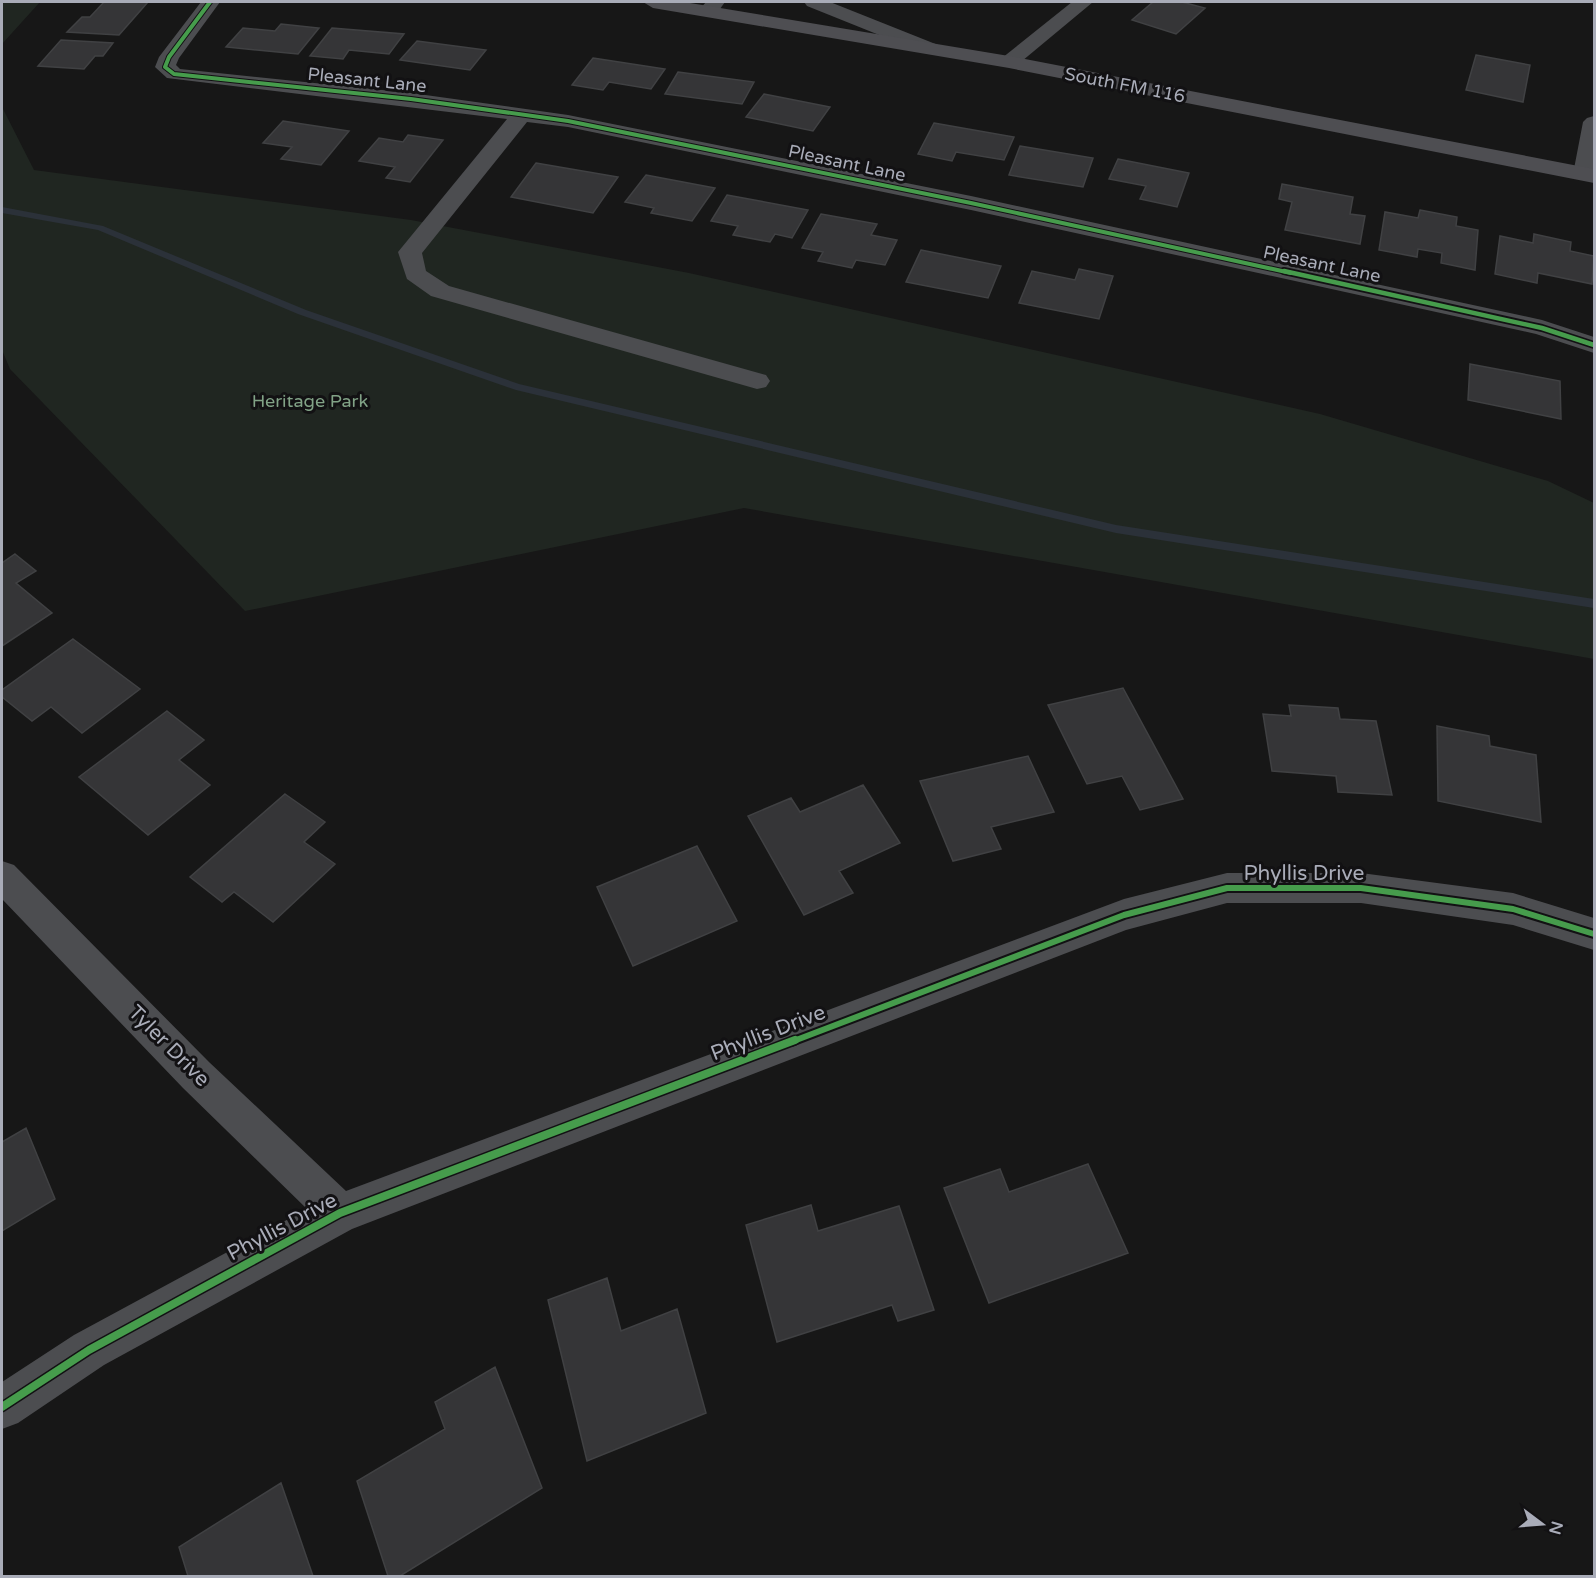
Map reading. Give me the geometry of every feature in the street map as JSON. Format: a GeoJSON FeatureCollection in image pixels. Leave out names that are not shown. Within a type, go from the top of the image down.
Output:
{"type":"FeatureCollection","features":[{"type":"Feature","properties":{"kind":"main road","name":"South FM 116"},"geometry":{"type":"LineString","coordinates":[[653,2],[713,5],[1589,175]]}},
{"type":"Feature","properties":{"kind":"street","name":"Pleasant Lane"},"geometry":{"type":"LineString","coordinates":[[210,2],[169,57],[165,67],[174,74],[523,113],[971,203],[1542,328],[1594,345]]}},
{"type":"Feature","properties":{"kind":"street"},"geometry":{"type":"LineString","coordinates":[[814,2],[931,49]]}},
{"type":"Feature","properties":{"kind":"street"},"geometry":{"type":"LineString","coordinates":[[1009,62],[1083,2]]}},
{"type":"Feature","properties":{"kind":"street"},"geometry":{"type":"LineString","coordinates":[[523,113],[410,252],[415,274],[440,291],[757,381]]}},
{"type":"Feature","properties":{"kind":"street"},"geometry":{"type":"LineString","coordinates":[[1589,175],[1594,122]]}},
{"type":"Feature","properties":{"kind":"street","name":"Tyler Drive"},"geometry":{"type":"LineString","coordinates":[[2,876],[196,1075],[340,1213]]}},
{"type":"Feature","properties":{"kind":"street","name":"Phyllis Drive"},"geometry":{"type":"LineString","coordinates":[[2,1407],[89,1350],[340,1213],[1124,915],[1227,888],[1361,888],[1513,909],[1594,934]]}},
{"type":"Feature","properties":{"kind":"green space"},"geometry":{"type":"Polygon","coordinates":[[[2,2],[40,2],[2,44],[2,2]]]}},
{"type":"Feature","properties":{"kind":"green space","name":"Heritage Park"},"geometry":{"type":"Polygon","coordinates":[[[2,107],[34,170],[411,220],[689,273],[1320,414],[1548,481],[1594,503],[1594,659],[744,508],[245,611],[10,369],[2,350],[2,107]]]}},
{"type":"Feature","properties":{"kind":"building"},"geometry":{"type":"Polygon","coordinates":[[[104,2],[148,2],[119,35],[67,32],[82,17],[90,17],[104,2]]]}},
{"type":"Feature","properties":{"kind":"building"},"geometry":{"type":"Polygon","coordinates":[[[1153,2],[1182,2],[1205,8],[1176,34],[1132,20],[1153,2]]]}},
{"type":"Feature","properties":{"kind":"building"},"geometry":{"type":"Polygon","coordinates":[[[281,24],[319,28],[298,54],[226,47],[243,28],[275,31],[281,24]]]}},
{"type":"Feature","properties":{"kind":"building"},"geometry":{"type":"Polygon","coordinates":[[[332,28],[404,34],[389,54],[349,50],[343,59],[310,56],[332,28]]]}},
{"type":"Feature","properties":{"kind":"building"},"geometry":{"type":"Polygon","coordinates":[[[61,40],[113,43],[103,56],[95,56],[84,69],[38,66],[61,40]]]}},
{"type":"Feature","properties":{"kind":"building"},"geometry":{"type":"Polygon","coordinates":[[[417,41],[486,50],[470,70],[400,60],[417,41]]]}},
{"type":"Feature","properties":{"kind":"building"},"geometry":{"type":"Polygon","coordinates":[[[1476,55],[1530,65],[1523,102],[1466,90],[1476,55]]]}},
{"type":"Feature","properties":{"kind":"building"},"geometry":{"type":"Polygon","coordinates":[[[593,58],[665,69],[651,89],[609,82],[603,90],[572,85],[593,58]]]}},
{"type":"Feature","properties":{"kind":"building"},"geometry":{"type":"Polygon","coordinates":[[[678,72],[754,82],[742,104],[665,94],[678,72]]]}},
{"type":"Feature","properties":{"kind":"building"},"geometry":{"type":"Polygon","coordinates":[[[764,94],[830,107],[813,131],[746,117],[764,94]]]}},
{"type":"Feature","properties":{"kind":"building"},"geometry":{"type":"Polygon","coordinates":[[[283,121],[349,131],[321,165],[281,159],[292,147],[263,143],[283,121]]]}},
{"type":"Feature","properties":{"kind":"building"},"geometry":{"type":"Polygon","coordinates":[[[934,123],[1014,137],[1004,160],[956,152],[952,161],[918,154],[934,123]]]}},
{"type":"Feature","properties":{"kind":"building"},"geometry":{"type":"Polygon","coordinates":[[[408,135],[443,140],[410,182],[386,178],[395,167],[359,161],[379,138],[403,142],[408,135]]]}},
{"type":"Feature","properties":{"kind":"building"},"geometry":{"type":"Polygon","coordinates":[[[1020,146],[1093,158],[1083,187],[1009,175],[1020,146]]]}},
{"type":"Feature","properties":{"kind":"building"},"geometry":{"type":"Polygon","coordinates":[[[1118,159],[1189,173],[1177,207],[1140,199],[1146,186],[1109,179],[1118,159]]]}},
{"type":"Feature","properties":{"kind":"building"},"geometry":{"type":"Polygon","coordinates":[[[536,163],[618,177],[593,213],[511,197],[536,163]]]}},
{"type":"Feature","properties":{"kind":"building"},"geometry":{"type":"Polygon","coordinates":[[[646,175],[715,188],[692,221],[651,213],[654,208],[625,202],[646,175]]]}},
{"type":"Feature","properties":{"kind":"building"},"geometry":{"type":"Polygon","coordinates":[[[1282,184],[1353,197],[1350,214],[1365,216],[1360,244],[1285,230],[1292,202],[1279,199],[1282,184]]]}},
{"type":"Feature","properties":{"kind":"building"},"geometry":{"type":"Polygon","coordinates":[[[727,195],[808,210],[792,238],[775,234],[770,242],[733,235],[738,226],[711,221],[727,195]]]}},
{"type":"Feature","properties":{"kind":"building"},"geometry":{"type":"Polygon","coordinates":[[[1420,210],[1457,217],[1456,226],[1478,230],[1475,270],[1441,263],[1442,253],[1418,249],[1417,257],[1379,250],[1385,212],[1418,218],[1420,210]]]}},
{"type":"Feature","properties":{"kind":"building"},"geometry":{"type":"Polygon","coordinates":[[[821,214],[877,224],[871,235],[897,240],[885,265],[856,260],[852,268],[818,261],[823,252],[802,248],[821,214]]]}},
{"type":"Feature","properties":{"kind":"building"},"geometry":{"type":"Polygon","coordinates":[[[1534,234],[1571,242],[1570,251],[1594,256],[1592,284],[1538,273],[1537,283],[1495,274],[1500,236],[1533,243],[1534,234]]]}},
{"type":"Feature","properties":{"kind":"building"},"geometry":{"type":"Polygon","coordinates":[[[921,250],[1001,266],[988,298],[906,282],[921,250]]]}},
{"type":"Feature","properties":{"kind":"building"},"geometry":{"type":"Polygon","coordinates":[[[1079,269],[1113,276],[1099,319],[1019,303],[1032,271],[1075,280],[1079,269]]]}},
{"type":"Feature","properties":{"kind":"building"},"geometry":{"type":"Polygon","coordinates":[[[1470,364],[1560,381],[1561,419],[1468,400],[1470,364]]]}},
{"type":"Feature","properties":{"kind":"building"},"geometry":{"type":"Polygon","coordinates":[[[15,554],[36,571],[16,583],[52,613],[2,646],[2,563],[15,554]]]}},
{"type":"Feature","properties":{"kind":"building"},"geometry":{"type":"Polygon","coordinates":[[[73,639],[140,689],[82,733],[51,707],[32,721],[2,697],[2,690],[73,639]]]}},
{"type":"Feature","properties":{"kind":"building"},"geometry":{"type":"Polygon","coordinates":[[[1123,688],[1183,799],[1140,810],[1122,776],[1087,784],[1048,705],[1123,688]]]}},
{"type":"Feature","properties":{"kind":"building"},"geometry":{"type":"Polygon","coordinates":[[[1289,705],[1338,708],[1340,719],[1376,721],[1392,795],[1338,792],[1336,776],[1272,771],[1263,714],[1291,716],[1289,705]]]}},
{"type":"Feature","properties":{"kind":"building"},"geometry":{"type":"Polygon","coordinates":[[[167,711],[204,740],[179,760],[210,785],[148,835],[79,777],[167,711]]]}},
{"type":"Feature","properties":{"kind":"building"},"geometry":{"type":"Polygon","coordinates":[[[1437,726],[1489,736],[1490,746],[1536,755],[1541,822],[1438,801],[1437,726]]]}},
{"type":"Feature","properties":{"kind":"building"},"geometry":{"type":"Polygon","coordinates":[[[1028,756],[1054,812],[991,827],[1001,849],[953,861],[920,781],[1028,756]]]}},
{"type":"Feature","properties":{"kind":"building"},"geometry":{"type":"Polygon","coordinates":[[[863,785],[900,843],[839,871],[853,893],[804,915],[748,816],[791,798],[800,812],[863,785]]]}},
{"type":"Feature","properties":{"kind":"building"},"geometry":{"type":"Polygon","coordinates":[[[285,794],[325,822],[304,842],[335,864],[273,922],[234,892],[222,902],[190,877],[285,794]]]}},
{"type":"Feature","properties":{"kind":"building"},"geometry":{"type":"Polygon","coordinates":[[[697,846],[737,921],[633,966],[597,887],[697,846]]]}},
{"type":"Feature","properties":{"kind":"building"},"geometry":{"type":"Polygon","coordinates":[[[26,1128],[55,1199],[2,1231],[2,1142],[26,1128]]]}},
{"type":"Feature","properties":{"kind":"building"},"geometry":{"type":"Polygon","coordinates":[[[1088,1164],[1128,1253],[989,1303],[944,1188],[1000,1169],[1009,1192],[1088,1164]]]}},
{"type":"Feature","properties":{"kind":"building"},"geometry":{"type":"Polygon","coordinates":[[[811,1205],[818,1231],[899,1206],[934,1310],[898,1321],[892,1305],[777,1342],[746,1225],[811,1205]]]}},
{"type":"Feature","properties":{"kind":"building"},"geometry":{"type":"Polygon","coordinates":[[[607,1278],[621,1331],[677,1309],[706,1413],[587,1461],[548,1300],[607,1278]]]}},
{"type":"Feature","properties":{"kind":"building"},"geometry":{"type":"Polygon","coordinates":[[[495,1367],[542,1488],[400,1576],[388,1576],[357,1481],[445,1429],[435,1402],[495,1367]]]}},
{"type":"Feature","properties":{"kind":"building"},"geometry":{"type":"Polygon","coordinates":[[[281,1483],[313,1576],[188,1576],[179,1547],[281,1483]]]}},
{"type":"Feature","properties":{"kind":"waterway"},"geometry":{"type":"LineString","coordinates":[[2,210],[100,228],[302,312],[516,387],[1116,529],[1594,604]]}},
{"type":"Feature","properties":{"kind":"cycle path"},"geometry":{"type":"LineString","coordinates":[[210,2],[169,57],[165,67],[174,74],[411,99],[568,121],[971,203],[1408,298],[1542,328],[1594,345]]}},
{"type":"Feature","properties":{"kind":"cycle path"},"geometry":{"type":"LineString","coordinates":[[2,1407],[89,1350],[340,1213],[1124,915],[1227,888],[1361,888],[1513,909],[1594,934]]}}]}
